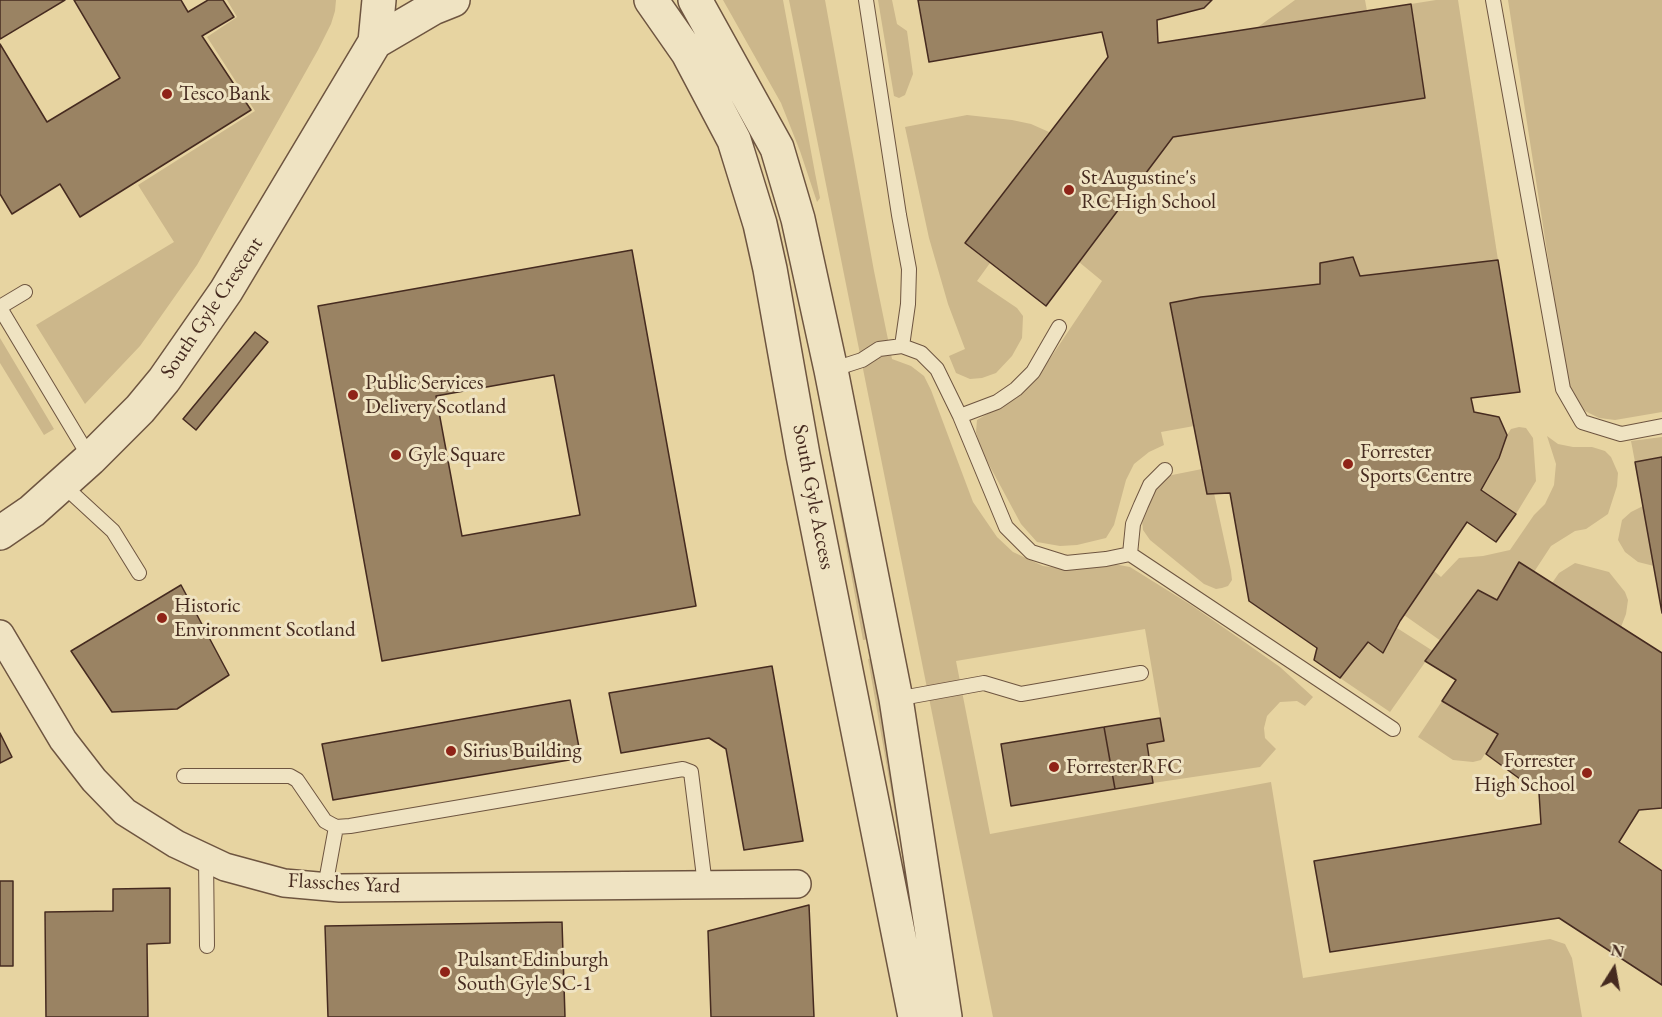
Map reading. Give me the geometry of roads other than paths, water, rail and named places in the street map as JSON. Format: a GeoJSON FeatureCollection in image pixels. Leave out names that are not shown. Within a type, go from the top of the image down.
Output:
{"type":"FeatureCollection","features":[{"type":"Feature","properties":{"kind":"street","name":"South Gyle Crescent"},"geometry":{"type":"LineString","coordinates":[[0,533],[32,511],[90,459],[140,409],[164,380],[226,291],[375,42],[379,0]]}},
{"type":"Feature","properties":{"kind":"street","name":"South Gyle Crescent"},"geometry":{"type":"LineString","coordinates":[[375,42],[433,8],[453,0]]}},
{"type":"Feature","properties":{"kind":"street","name":"South Gyle Access"},"geometry":{"type":"LineString","coordinates":[[651,0],[688,53],[734,140],[760,224],[915,1017]]}},
{"type":"Feature","properties":{"kind":"street","name":"South Gyle Access"},"geometry":{"type":"LineString","coordinates":[[695,0],[777,148],[798,219],[831,370],[896,699],[945,1017]]}},
{"type":"Feature","properties":{"kind":"street","name":"Flassches Yard"},"geometry":{"type":"LineString","coordinates":[[0,634],[52,722],[94,780],[125,812],[176,844],[225,867],[284,883],[340,888],[797,884]]}},
{"type":"Feature","properties":{"kind":"lane"},"geometry":{"type":"LineString","coordinates":[[866,0],[909,269],[908,304],[902,346]]}},
{"type":"Feature","properties":{"kind":"lane"},"geometry":{"type":"LineString","coordinates":[[1493,0],[1563,388],[1582,422],[1621,434],[1662,426]]}},
{"type":"Feature","properties":{"kind":"lane"},"geometry":{"type":"LineString","coordinates":[[25,292],[0,308],[90,459]]}},
{"type":"Feature","properties":{"kind":"lane"},"geometry":{"type":"LineString","coordinates":[[960,416],[997,402],[1016,389],[1033,372],[1059,327]]}},
{"type":"Feature","properties":{"kind":"lane"},"geometry":{"type":"LineString","coordinates":[[831,370],[862,360],[879,349],[902,346],[921,353],[937,369],[960,416],[1006,527],[1031,552],[1066,563],[1130,554],[1393,729]]}},
{"type":"Feature","properties":{"kind":"lane"},"geometry":{"type":"LineString","coordinates":[[1130,554],[1133,524],[1150,485],[1165,470]]}},
{"type":"Feature","properties":{"kind":"lane"},"geometry":{"type":"LineString","coordinates":[[62,484],[112,531],[139,573]]}},
{"type":"Feature","properties":{"kind":"lane"},"geometry":{"type":"LineString","coordinates":[[896,699],[984,683],[1021,694],[1141,673]]}},
{"type":"Feature","properties":{"kind":"lane"},"geometry":{"type":"LineString","coordinates":[[184,776],[290,776],[297,780],[325,821],[336,827],[683,769],[692,772],[705,885]]}},
{"type":"Feature","properties":{"kind":"lane"},"geometry":{"type":"LineString","coordinates":[[325,887],[336,827]]}},
{"type":"Feature","properties":{"kind":"lane"},"geometry":{"type":"LineString","coordinates":[[206,858],[207,946]]}},
{"type":"Feature","properties":{"kind":"place","name":"Tesco Bank"},"geometry":{"type":"Point","coordinates":[167,94]}},
{"type":"Feature","properties":{"kind":"place","name":"St Augustine's RC High School"},"geometry":{"type":"Point","coordinates":[1069,190]}},
{"type":"Feature","properties":{"kind":"place","name":"Public Services Delivery Scotland"},"geometry":{"type":"Point","coordinates":[353,395]}},
{"type":"Feature","properties":{"kind":"place","name":"Gyle Square"},"geometry":{"type":"Point","coordinates":[396,455]}},
{"type":"Feature","properties":{"kind":"place","name":"Forrester Sports Centre"},"geometry":{"type":"Point","coordinates":[1348,464]}},
{"type":"Feature","properties":{"kind":"place","name":"Historic Environment Scotland"},"geometry":{"type":"Point","coordinates":[162,618]}},
{"type":"Feature","properties":{"kind":"place","name":"Sirius Building"},"geometry":{"type":"Point","coordinates":[451,751]}},
{"type":"Feature","properties":{"kind":"place","name":"Forrester RFC"},"geometry":{"type":"Point","coordinates":[1054,767]}},
{"type":"Feature","properties":{"kind":"place","name":"Forrester High School"},"geometry":{"type":"Point","coordinates":[1587,773]}},
{"type":"Feature","properties":{"kind":"place","name":"Pulsant Edinburgh South Gyle SC-1"},"geometry":{"type":"Point","coordinates":[445,972]}}]}
